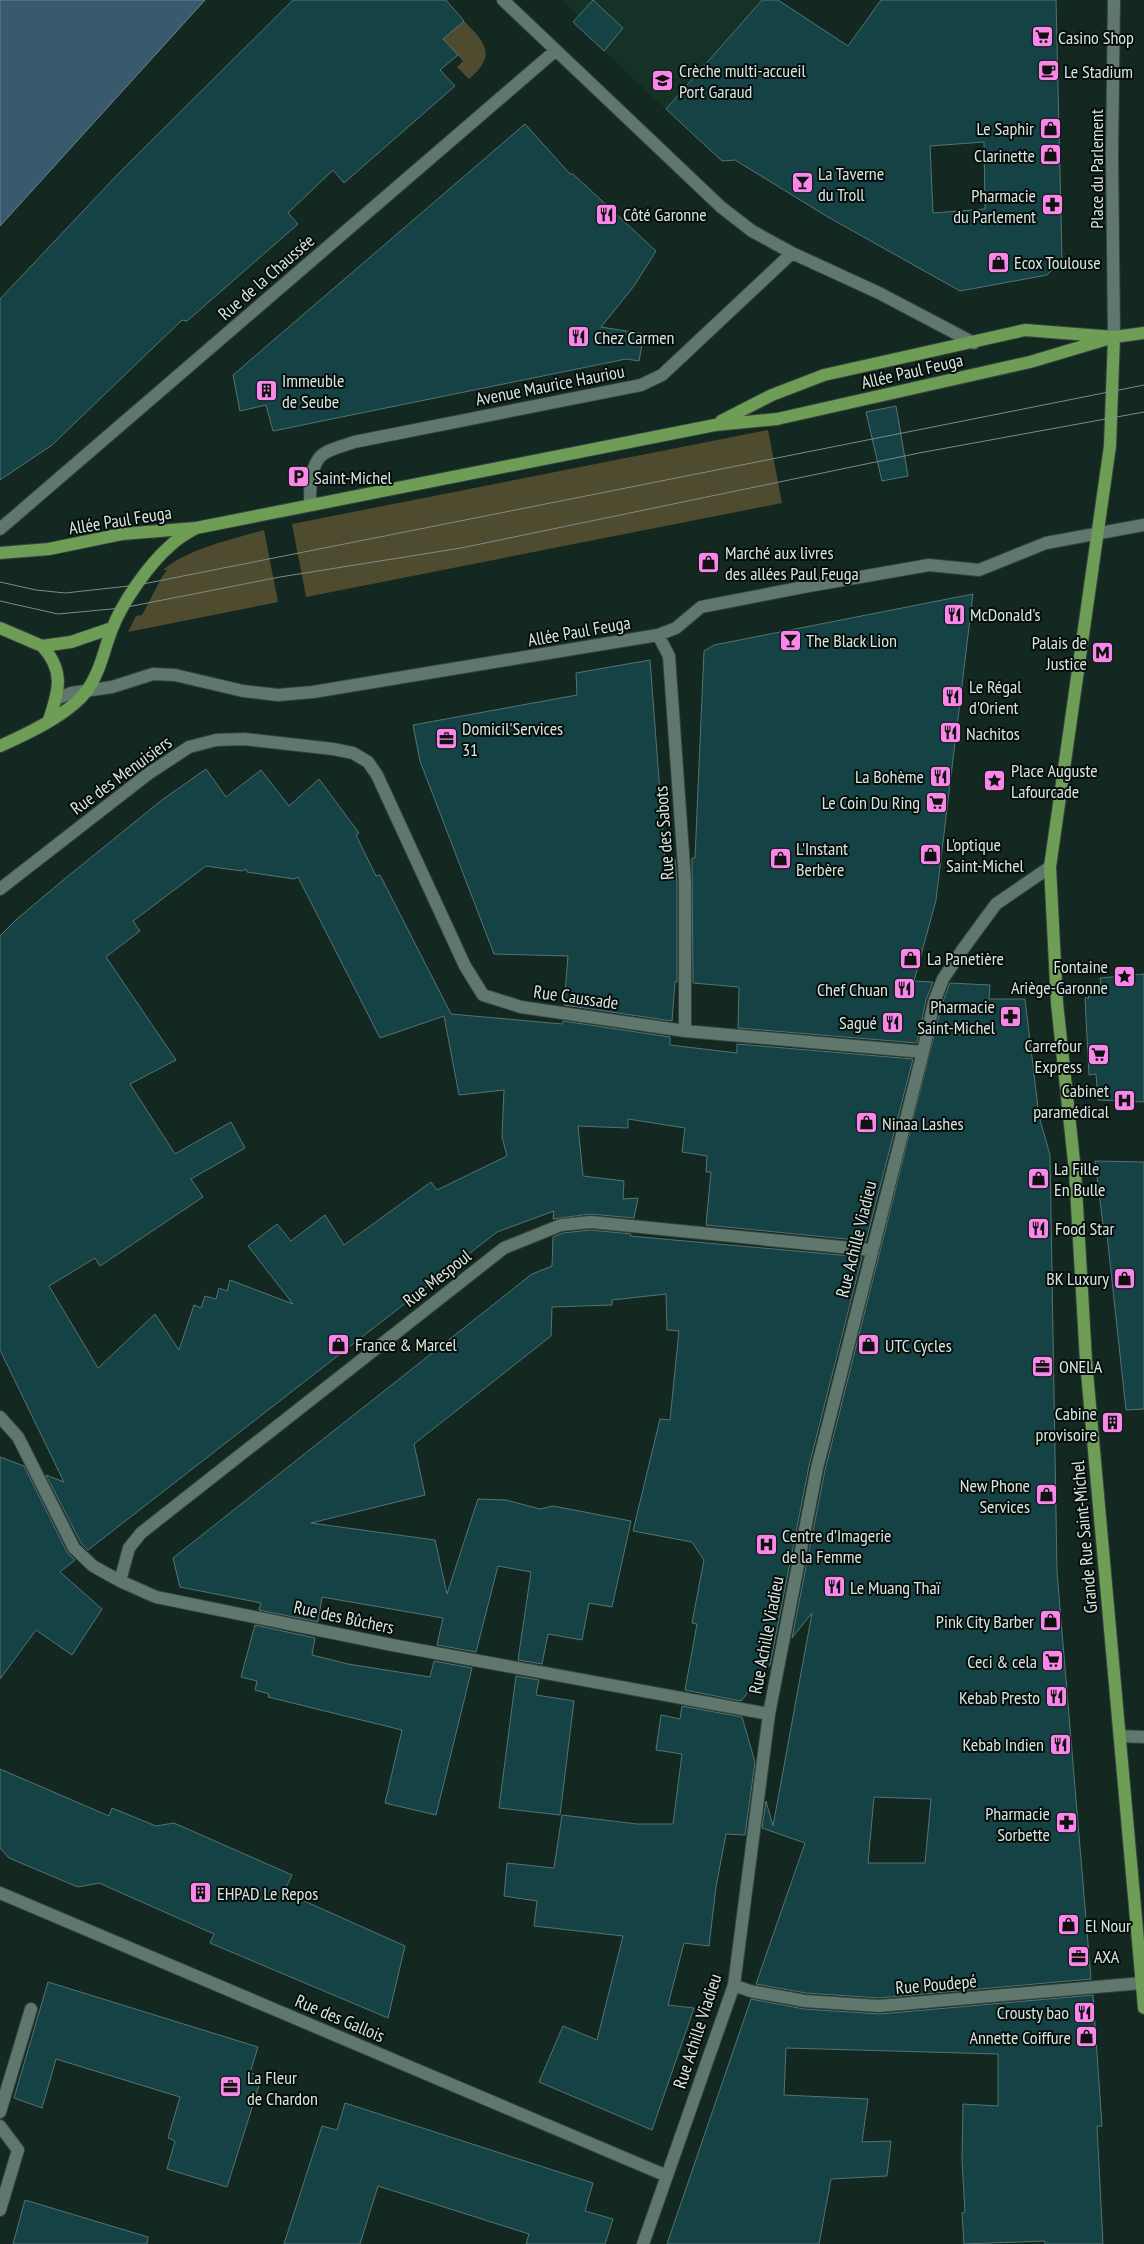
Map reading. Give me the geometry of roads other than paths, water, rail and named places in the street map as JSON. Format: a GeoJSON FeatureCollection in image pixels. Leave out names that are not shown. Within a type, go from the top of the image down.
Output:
{"type":"FeatureCollection","features":[{"type":"Feature","properties":{"kind":"main road","name":"Allée Paul Feuga"},"geometry":{"type":"LineString","coordinates":[[715,425],[772,394],[824,375],[974,343],[1025,330],[1114,337]]}},
{"type":"Feature","properties":{"kind":"main road"},"geometry":{"type":"LineString","coordinates":[[1050,867],[1110,446],[1114,337],[1144,333]]}},
{"type":"Feature","properties":{"kind":"main road","name":"Allée Paul Feuga"},"geometry":{"type":"LineString","coordinates":[[0,553],[49,549],[122,534],[196,528],[715,425],[777,419],[1030,362],[1114,337]]}},
{"type":"Feature","properties":{"kind":"main road","name":"Allée Paul Feuga"},"geometry":{"type":"LineString","coordinates":[[0,746],[33,731],[75,704],[88,689],[101,666],[112,628],[128,600],[156,560],[171,544],[196,528]]}},
{"type":"Feature","properties":{"kind":"main road"},"geometry":{"type":"LineString","coordinates":[[0,628],[42,646],[52,657],[58,669],[56,699],[49,720]]}},
{"type":"Feature","properties":{"kind":"main road"},"geometry":{"type":"LineString","coordinates":[[42,646],[71,642],[112,628]]}},
{"type":"Feature","properties":{"kind":"main road","name":"Grande Rue Saint-Michel"},"geometry":{"type":"LineString","coordinates":[[1050,867],[1057,1003],[1075,1171],[1087,1371],[1144,2008]]}},
{"type":"Feature","properties":{"kind":"street"},"geometry":{"type":"LineString","coordinates":[[503,0],[721,207],[752,231],[792,253],[879,293],[974,343]]}},
{"type":"Feature","properties":{"kind":"street","name":"Place du Parlement"},"geometry":{"type":"LineString","coordinates":[[1114,0],[1112,154],[1114,337]]}},
{"type":"Feature","properties":{"kind":"street","name":"Rue de la Chaussée"},"geometry":{"type":"LineString","coordinates":[[0,529],[555,51]]}},
{"type":"Feature","properties":{"kind":"street","name":"Avenue Maurice Hauriou"},"geometry":{"type":"LineString","coordinates":[[310,504],[311,480],[319,458],[334,449],[364,440],[641,385],[662,375],[792,253]]}},
{"type":"Feature","properties":{"kind":"street","name":"Allée Paul Feuga"},"geometry":{"type":"LineString","coordinates":[[56,699],[88,689],[112,687],[153,674],[175,675],[243,691],[278,695],[313,692],[658,635],[676,628],[701,607],[929,565],[979,570],[1046,543],[1144,525]]}},
{"type":"Feature","properties":{"kind":"street","name":"Rue des Sabots"},"geometry":{"type":"LineString","coordinates":[[658,635],[669,656],[685,881],[685,1031]]}},
{"type":"Feature","properties":{"kind":"street","name":"Rue des Menuisiers"},"geometry":{"type":"LineString","coordinates":[[0,889],[134,786],[189,747],[216,740],[244,739],[334,748],[353,753],[368,762]]}},
{"type":"Feature","properties":{"kind":"street","name":"Rue Caussade"},"geometry":{"type":"LineString","coordinates":[[368,762],[377,775],[465,966],[483,995],[521,1007],[685,1031],[923,1052]]}},
{"type":"Feature","properties":{"kind":"street","name":"Rue Achille Viadieu"},"geometry":{"type":"LineString","coordinates":[[643,2244],[734,1985],[769,1714],[817,1468],[871,1250],[923,1052],[934,1002],[943,979],[996,904],[1050,867]]}},
{"type":"Feature","properties":{"kind":"street","name":"Rue Mespoul"},"geometry":{"type":"LineString","coordinates":[[120,1582],[129,1548],[141,1533],[504,1248],[561,1225],[591,1222],[871,1250]]}},
{"type":"Feature","properties":{"kind":"street","name":"Rue des Bûchers"},"geometry":{"type":"LineString","coordinates":[[0,1417],[18,1437],[74,1548],[93,1566],[120,1582],[156,1596],[382,1643],[769,1714]]}},
{"type":"Feature","properties":{"kind":"street"},"geometry":{"type":"LineString","coordinates":[[1120,1736],[1144,1737]]}},
{"type":"Feature","properties":{"kind":"street","name":"Rue des Gallois"},"geometry":{"type":"LineString","coordinates":[[0,1893],[667,2176]]}},
{"type":"Feature","properties":{"kind":"street","name":"Rue Poudepé"},"geometry":{"type":"LineString","coordinates":[[734,1985],[750,1991],[805,2001],[878,2006],[1142,1983]]}},
{"type":"Feature","properties":{"kind":"street"},"geometry":{"type":"LineString","coordinates":[[0,2112],[31,2009]]}},
{"type":"Feature","properties":{"kind":"street"},"geometry":{"type":"LineString","coordinates":[[0,2126],[18,2150],[0,2210]]}},
{"type":"Feature","properties":{"kind":"water"},"geometry":{"type":"Polygon","coordinates":[[[0,0],[205,0],[0,226],[0,0]]]}},
{"type":"Feature","properties":{"kind":"tram line"},"geometry":{"type":"LineString","coordinates":[[0,582],[36,590],[65,593],[138,585],[1144,385]]}},
{"type":"Feature","properties":{"kind":"tram line"},"geometry":{"type":"LineString","coordinates":[[0,601],[58,614],[122,608],[280,577],[461,548],[919,453],[1144,412]]}},
{"type":"Feature","properties":{"kind":"place","name":"Casino Shop"},"geometry":{"type":"Point","coordinates":[1042,37]}},
{"type":"Feature","properties":{"kind":"place","name":"Le Stadium"},"geometry":{"type":"Point","coordinates":[1048,71]}},
{"type":"Feature","properties":{"kind":"place","name":"Crèche multi-accueil Port Garaud"},"geometry":{"type":"Point","coordinates":[663,80]}},
{"type":"Feature","properties":{"kind":"place","name":"Le Saphir"},"geometry":{"type":"Point","coordinates":[1050,128]}},
{"type":"Feature","properties":{"kind":"place","name":"Clarinette"},"geometry":{"type":"Point","coordinates":[1051,155]}},
{"type":"Feature","properties":{"kind":"place","name":"La Taverne du Troll"},"geometry":{"type":"Point","coordinates":[802,183]}},
{"type":"Feature","properties":{"kind":"place","name":"Pharmacie du Parlement"},"geometry":{"type":"Point","coordinates":[1052,205]}},
{"type":"Feature","properties":{"kind":"place","name":"Côté Garonne"},"geometry":{"type":"Point","coordinates":[607,214]}},
{"type":"Feature","properties":{"kind":"place","name":"Ecox Toulouse"},"geometry":{"type":"Point","coordinates":[998,262]}},
{"type":"Feature","properties":{"kind":"place","name":"Chez Carmen"},"geometry":{"type":"Point","coordinates":[578,337]}},
{"type":"Feature","properties":{"kind":"place","name":"Immeuble de Seube"},"geometry":{"type":"Point","coordinates":[266,390]}},
{"type":"Feature","properties":{"kind":"place","name":"Saint-Michel"},"geometry":{"type":"Point","coordinates":[298,477]}},
{"type":"Feature","properties":{"kind":"place","name":"Marché aux livres des allées Paul Feuga"},"geometry":{"type":"Point","coordinates":[709,562]}},
{"type":"Feature","properties":{"kind":"place","name":"McDonald's"},"geometry":{"type":"Point","coordinates":[954,614]}},
{"type":"Feature","properties":{"kind":"place","name":"The Black Lion"},"geometry":{"type":"Point","coordinates":[790,640]}},
{"type":"Feature","properties":{"kind":"place","name":"Palais de Justice"},"geometry":{"type":"Point","coordinates":[1103,652]}},
{"type":"Feature","properties":{"kind":"place","name":"Le Régal d'Orient"},"geometry":{"type":"Point","coordinates":[953,696]}},
{"type":"Feature","properties":{"kind":"place","name":"Nachitos"},"geometry":{"type":"Point","coordinates":[950,733]}},
{"type":"Feature","properties":{"kind":"place","name":"Domicil'Services 31"},"geometry":{"type":"Point","coordinates":[446,738]}},
{"type":"Feature","properties":{"kind":"place","name":"La Bohème"},"geometry":{"type":"Point","coordinates":[940,776]}},
{"type":"Feature","properties":{"kind":"place","name":"Place Auguste Lafourcade"},"geometry":{"type":"Point","coordinates":[995,780]}},
{"type":"Feature","properties":{"kind":"place","name":"Le Coin Du Ring"},"geometry":{"type":"Point","coordinates":[936,802]}},
{"type":"Feature","properties":{"kind":"place","name":"L'optique Saint-Michel"},"geometry":{"type":"Point","coordinates":[930,854]}},
{"type":"Feature","properties":{"kind":"place","name":"L'Instant Berbère"},"geometry":{"type":"Point","coordinates":[780,858]}},
{"type":"Feature","properties":{"kind":"place","name":"La Panetière"},"geometry":{"type":"Point","coordinates":[911,958]}},
{"type":"Feature","properties":{"kind":"place","name":"Fontaine Ariège-Garonne"},"geometry":{"type":"Point","coordinates":[1124,976]}},
{"type":"Feature","properties":{"kind":"place","name":"Chef Chuan"},"geometry":{"type":"Point","coordinates":[904,989]}},
{"type":"Feature","properties":{"kind":"place","name":"Pharmacie Saint-Michel"},"geometry":{"type":"Point","coordinates":[1011,1016]}},
{"type":"Feature","properties":{"kind":"place","name":"Sagué"},"geometry":{"type":"Point","coordinates":[893,1022]}},
{"type":"Feature","properties":{"kind":"place","name":"Carrefour Express"},"geometry":{"type":"Point","coordinates":[1098,1055]}},
{"type":"Feature","properties":{"kind":"place","name":"Cabinet paramédical"},"geometry":{"type":"Point","coordinates":[1125,1100]}},
{"type":"Feature","properties":{"kind":"place","name":"Ninaa Lashes"},"geometry":{"type":"Point","coordinates":[866,1123]}},
{"type":"Feature","properties":{"kind":"place","name":"La Fille En Bulle"},"geometry":{"type":"Point","coordinates":[1038,1178]}},
{"type":"Feature","properties":{"kind":"place","name":"Food Star"},"geometry":{"type":"Point","coordinates":[1039,1228]}},
{"type":"Feature","properties":{"kind":"place","name":"BK Luxury"},"geometry":{"type":"Point","coordinates":[1125,1278]}},
{"type":"Feature","properties":{"kind":"place","name":"France & Marcel"},"geometry":{"type":"Point","coordinates":[339,1344]}},
{"type":"Feature","properties":{"kind":"place","name":"UTC Cycles"},"geometry":{"type":"Point","coordinates":[869,1345]}},
{"type":"Feature","properties":{"kind":"place","name":"ONELA"},"geometry":{"type":"Point","coordinates":[1043,1366]}},
{"type":"Feature","properties":{"kind":"place","name":"Cabine provisoire"},"geometry":{"type":"Point","coordinates":[1113,1423]}},
{"type":"Feature","properties":{"kind":"place","name":"New Phone Services"},"geometry":{"type":"Point","coordinates":[1046,1495]}},
{"type":"Feature","properties":{"kind":"place","name":"Centre d’Imagerie de la Femme"},"geometry":{"type":"Point","coordinates":[766,1545]}},
{"type":"Feature","properties":{"kind":"place","name":"Le Muang Thaï"},"geometry":{"type":"Point","coordinates":[834,1587]}},
{"type":"Feature","properties":{"kind":"place","name":"Pink City Barber"},"geometry":{"type":"Point","coordinates":[1050,1621]}},
{"type":"Feature","properties":{"kind":"place","name":"Ceci & cela"},"geometry":{"type":"Point","coordinates":[1053,1661]}},
{"type":"Feature","properties":{"kind":"place","name":"Kebab Presto"},"geometry":{"type":"Point","coordinates":[1056,1697]}},
{"type":"Feature","properties":{"kind":"place","name":"Kebab Indien"},"geometry":{"type":"Point","coordinates":[1060,1744]}},
{"type":"Feature","properties":{"kind":"place","name":"Pharmacie Sorbette"},"geometry":{"type":"Point","coordinates":[1066,1823]}},
{"type":"Feature","properties":{"kind":"place","name":"EHPAD Le Repos"},"geometry":{"type":"Point","coordinates":[201,1893]}},
{"type":"Feature","properties":{"kind":"place","name":"El Nour"},"geometry":{"type":"Point","coordinates":[1069,1925]}},
{"type":"Feature","properties":{"kind":"place","name":"AXA"},"geometry":{"type":"Point","coordinates":[1078,1956]}},
{"type":"Feature","properties":{"kind":"place","name":"Crousty bao"},"geometry":{"type":"Point","coordinates":[1085,2012]}},
{"type":"Feature","properties":{"kind":"place","name":"Annette Coiffure"},"geometry":{"type":"Point","coordinates":[1087,2037]}},
{"type":"Feature","properties":{"kind":"place","name":"La Fleur de Chardon"},"geometry":{"type":"Point","coordinates":[231,2087]}}]}
